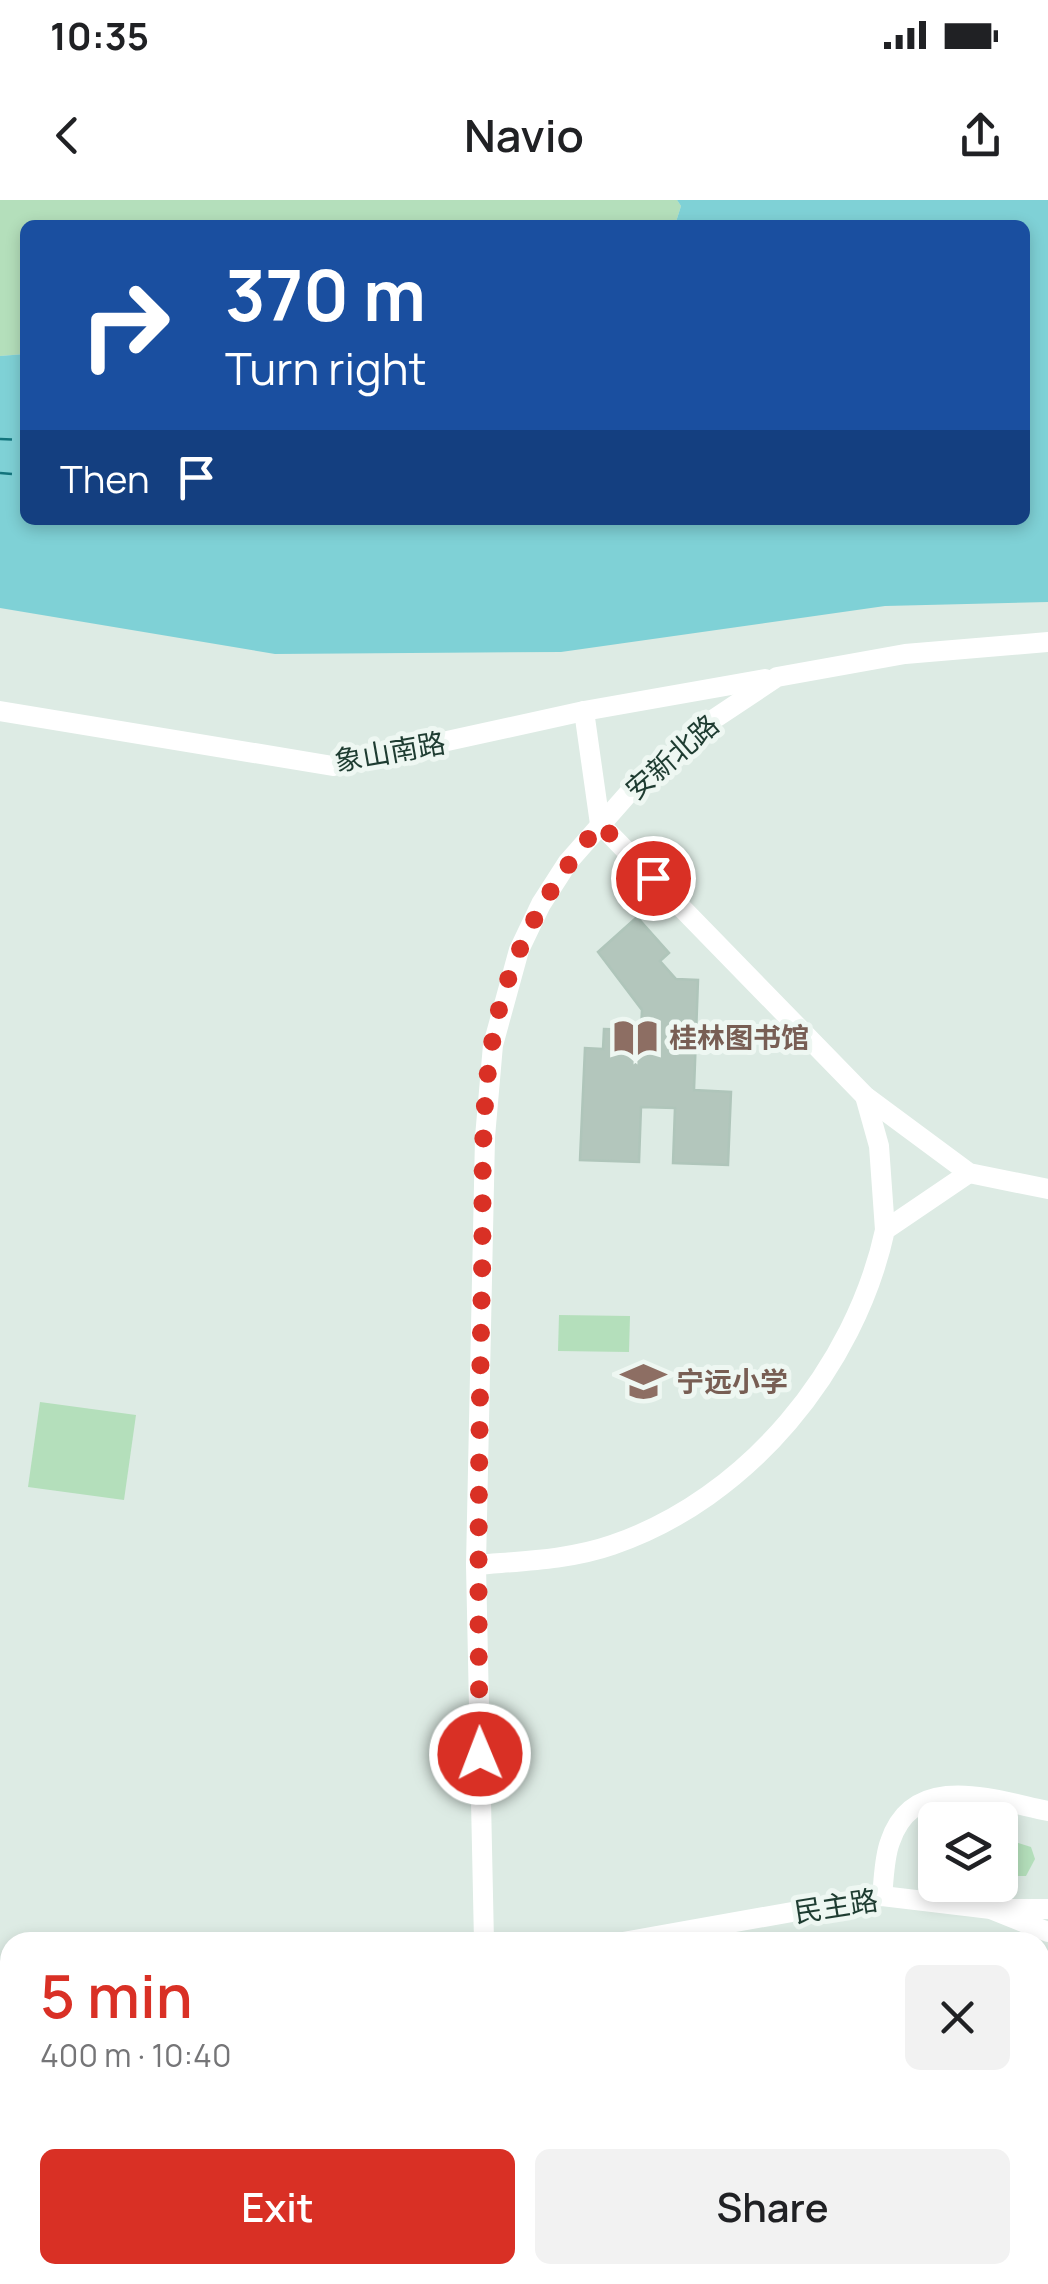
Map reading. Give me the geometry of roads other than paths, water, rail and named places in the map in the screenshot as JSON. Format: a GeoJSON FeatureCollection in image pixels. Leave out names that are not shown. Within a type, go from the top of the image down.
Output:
{"type":"FeatureCollection","features":[{"type":"Feature","properties":{"kind":"street","name":"安新北路"},"geometry":{"type":"LineString","coordinates":[[484,1932],[476,1564],[484,1137],[502,998],[541,904],[600,824],[634,787],[699,732],[777,677],[904,654],[1048,642]]}},
{"type":"Feature","properties":{"kind":"street","name":"象山南路"},"geometry":{"type":"LineString","coordinates":[[0,711],[333,766],[584,711],[777,677]]}},
{"type":"Feature","properties":{"kind":"street"},"geometry":{"type":"LineString","coordinates":[[584,711],[600,824],[865,1096],[969,1173],[1048,1188]]}},
{"type":"Feature","properties":{"kind":"street"},"geometry":{"type":"LineString","coordinates":[[476,1564],[554,1558],[611,1546],[666,1522],[738,1473],[784,1428],[819,1380],[876,1272],[885,1230],[879,1146],[865,1096]]}},
{"type":"Feature","properties":{"kind":"street"},"geometry":{"type":"LineString","coordinates":[[885,1230],[969,1173]]}},
{"type":"Feature","properties":{"kind":"street"},"geometry":{"type":"LineString","coordinates":[[882,1896],[889,1843],[902,1818],[925,1800],[954,1792],[1048,1811]]}},
{"type":"Feature","properties":{"kind":"street","name":"民主路"},"geometry":{"type":"LineString","coordinates":[[679,1932],[882,1896],[991,1910]]}},
{"type":"Feature","properties":{"kind":"street"},"geometry":{"type":"LineString","coordinates":[[991,1910],[1048,1908]]}},
{"type":"Feature","properties":{"kind":"street"},"geometry":{"type":"LineString","coordinates":[[991,1910],[1048,1932]]}},
{"type":"Feature","properties":{"kind":"water"},"geometry":{"type":"Polygon","coordinates":[[[677,200],[1048,200],[1048,602],[885,606],[561,652],[275,654],[0,608],[0,356],[20,354],[20,525],[1030,525],[1030,220],[677,220],[681,206],[677,200]]]}},
{"type":"Feature","properties":{"kind":"place","name":"桂林图书馆"},"geometry":{"type":"Point","coordinates":[636,1038]}},
{"type":"Feature","properties":{"kind":"place","name":"宁远小学"},"geometry":{"type":"Point","coordinates":[643,1382]}}]}
